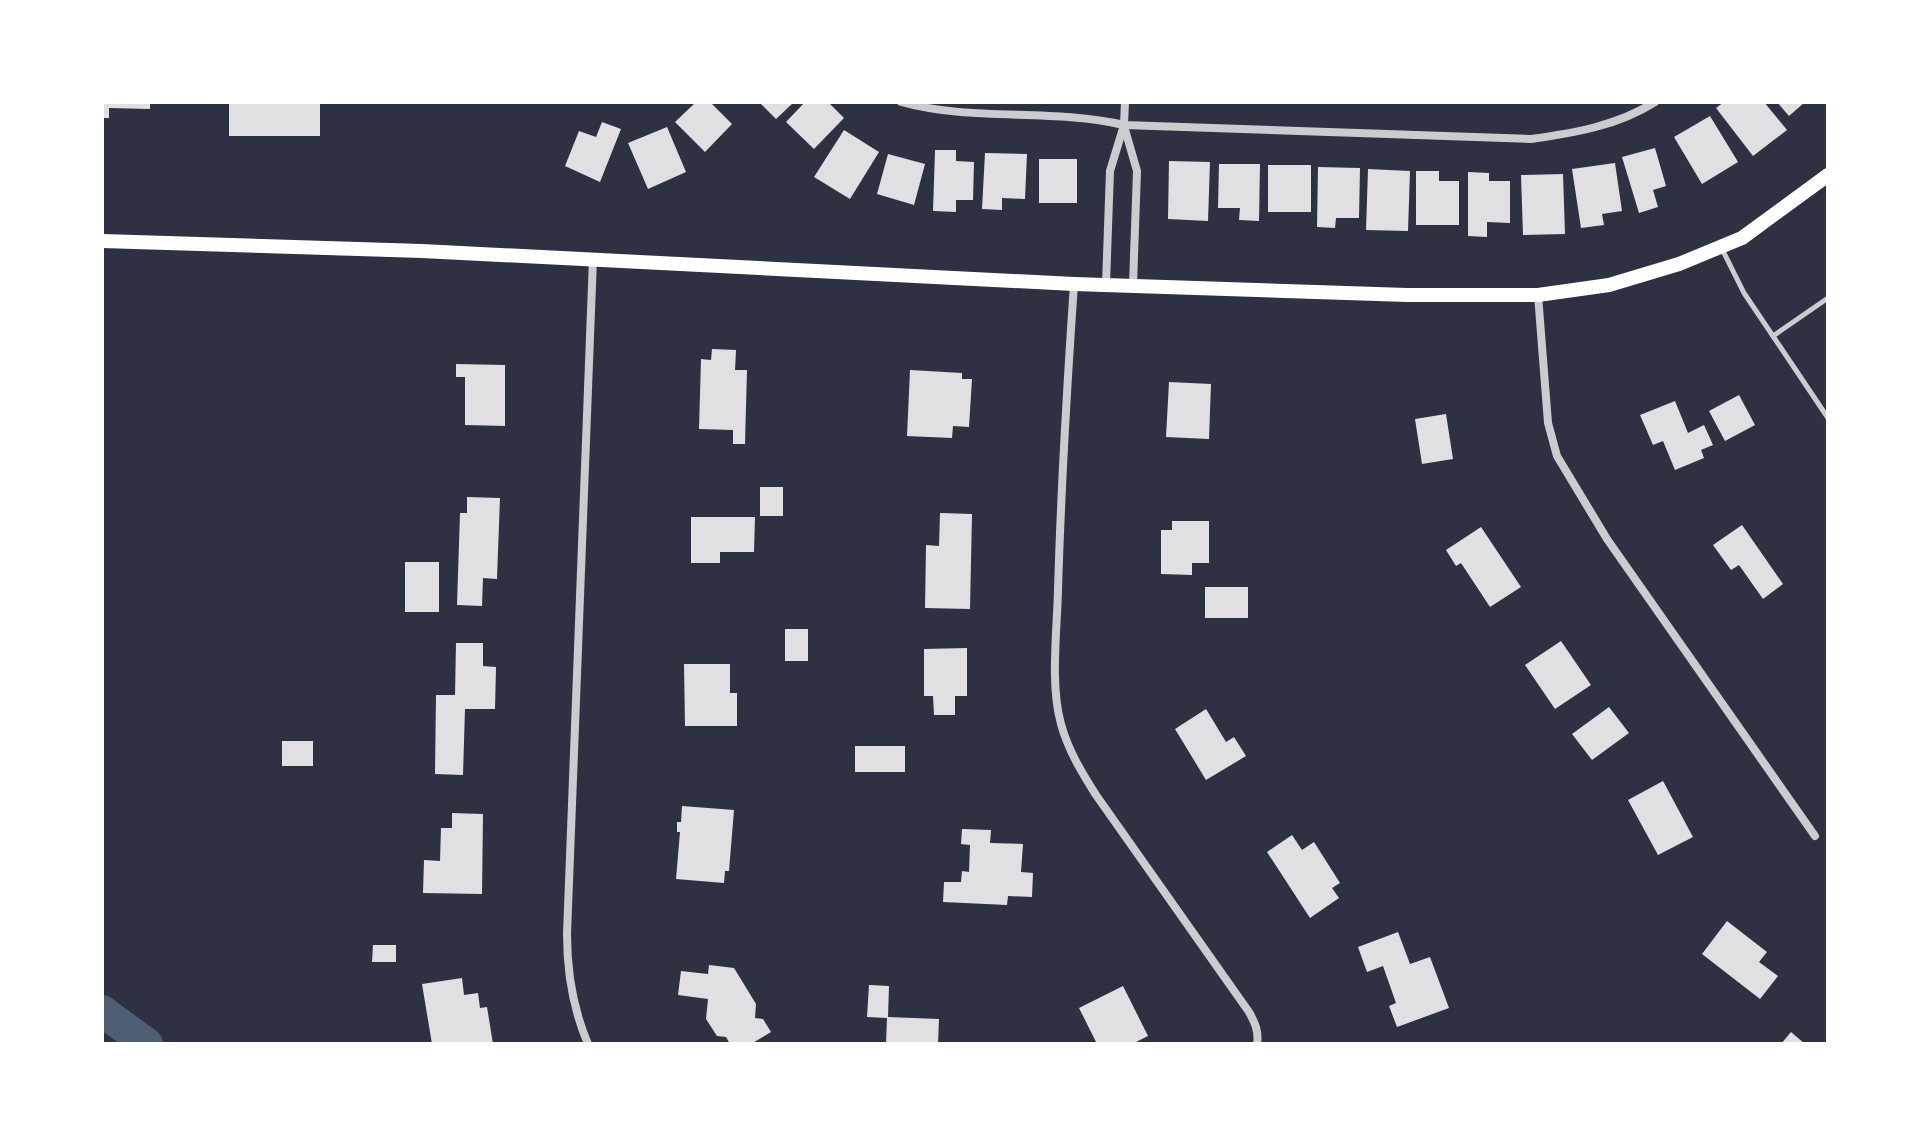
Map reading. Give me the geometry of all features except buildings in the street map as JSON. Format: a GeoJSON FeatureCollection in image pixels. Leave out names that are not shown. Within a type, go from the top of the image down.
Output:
{"type":"FeatureCollection","features":[{"type":"Feature","properties":{"kind":"main road"},"geometry":{"type":"LineString","coordinates":[[102,241],[593,259],[1074,284],[1407,295],[1538,295],[1609,285],[1679,264],[1742,238],[1828,175]]}},
{"type":"Feature","properties":{"kind":"street"},"geometry":{"type":"LineString","coordinates":[[901,102],[930,110],[1094,118],[1124,125],[1531,139],[1582,132],[1637,113],[1655,102]]}},
{"type":"Feature","properties":{"kind":"street"},"geometry":{"type":"LineString","coordinates":[[1106,284],[1110,171],[1124,125],[1125,102]]}},
{"type":"Feature","properties":{"kind":"street"},"geometry":{"type":"LineString","coordinates":[[1124,125],[1137,171],[1133,285]]}},
{"type":"Feature","properties":{"kind":"street"},"geometry":{"type":"LineString","coordinates":[[588,1044],[578,1020],[568,971],[567,934],[593,259]]}},
{"type":"Feature","properties":{"kind":"street"},"geometry":{"type":"LineString","coordinates":[[1074,284],[1062,460],[1057,625],[1060,723],[1075,760],[1096,795],[1249,1012],[1256,1024],[1257,1044]]}},
{"type":"Feature","properties":{"kind":"street"},"geometry":{"type":"LineString","coordinates":[[1538,295],[1548,423],[1557,456],[1607,539],[1815,836]]}},
{"type":"Feature","properties":{"kind":"lane"},"geometry":{"type":"LineString","coordinates":[[1720,247],[1744,293],[1828,418]]}},
{"type":"Feature","properties":{"kind":"lane"},"geometry":{"type":"LineString","coordinates":[[1773,336],[1828,298]]}},
{"type":"Feature","properties":{"kind":"waterway"},"geometry":{"type":"LineString","coordinates":[[102,1011],[147,1044]]}}]}
